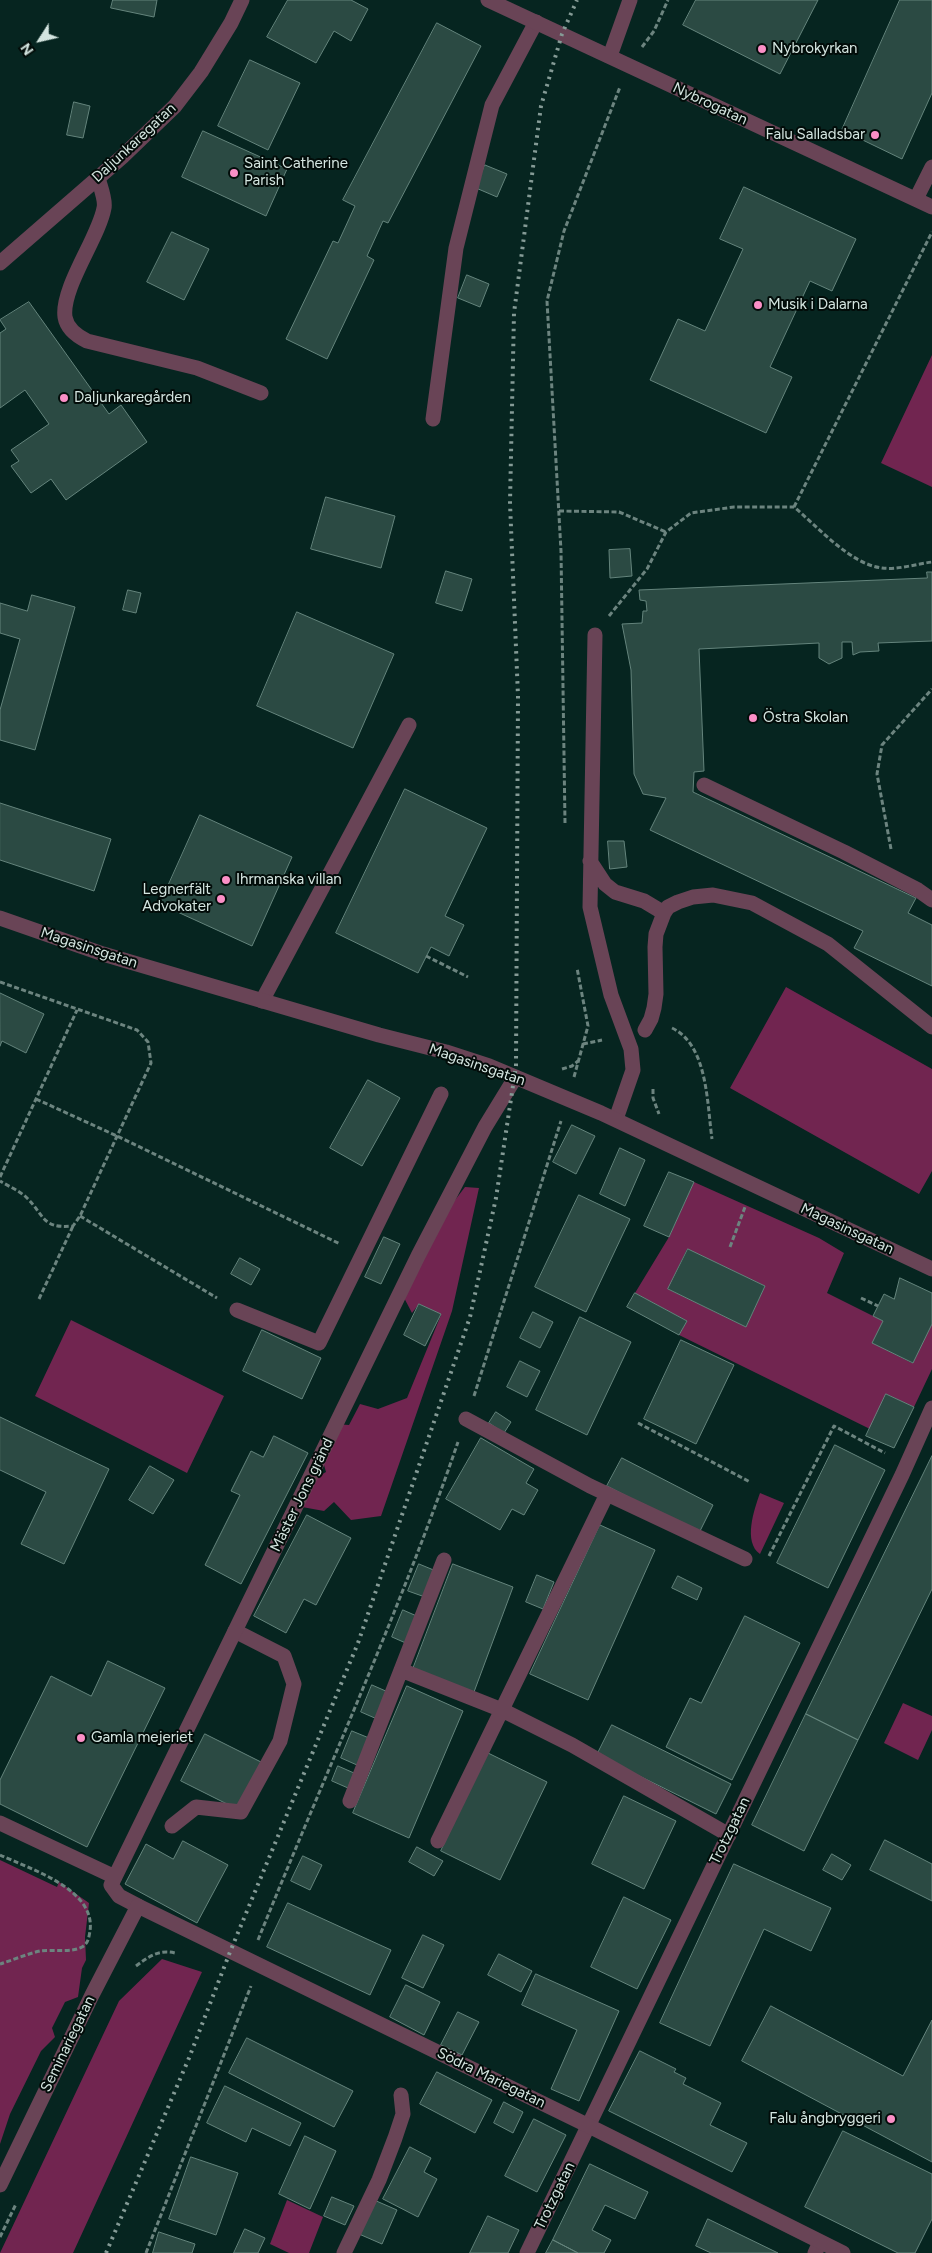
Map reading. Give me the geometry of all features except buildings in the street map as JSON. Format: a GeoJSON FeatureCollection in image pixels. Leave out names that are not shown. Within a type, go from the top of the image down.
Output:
{"type":"FeatureCollection","features":[{"type":"Feature","properties":{"kind":"street","name":"Daljunkaregatan"},"geometry":{"type":"LineString","coordinates":[[0,263],[98,178],[175,106],[202,72],[242,0]]}},
{"type":"Feature","properties":{"kind":"street","name":"Nybrogatan"},"geometry":{"type":"LineString","coordinates":[[488,0],[932,207]]}},
{"type":"Feature","properties":{"kind":"street"},"geometry":{"type":"LineString","coordinates":[[610,56],[630,0]]}},
{"type":"Feature","properties":{"kind":"street"},"geometry":{"type":"LineString","coordinates":[[433,420],[456,248],[492,105],[536,22]]}},
{"type":"Feature","properties":{"kind":"street"},"geometry":{"type":"LineString","coordinates":[[916,199],[932,166]]}},
{"type":"Feature","properties":{"kind":"street"},"geometry":{"type":"LineString","coordinates":[[98,178],[105,207],[66,300],[65,317],[71,330],[87,341],[197,368],[262,393]]}},
{"type":"Feature","properties":{"kind":"street"},"geometry":{"type":"LineString","coordinates":[[595,635],[590,907],[611,995],[631,1049],[633,1070],[616,1119]]}},
{"type":"Feature","properties":{"kind":"street"},"geometry":{"type":"LineString","coordinates":[[262,1001],[410,725]]}},
{"type":"Feature","properties":{"kind":"street"},"geometry":{"type":"LineString","coordinates":[[704,785],[898,880],[932,900]]}},
{"type":"Feature","properties":{"kind":"street"},"geometry":{"type":"LineString","coordinates":[[590,862],[605,884],[615,892],[644,901],[664,913]]}},
{"type":"Feature","properties":{"kind":"street"},"geometry":{"type":"LineString","coordinates":[[645,1030],[654,1008],[656,994],[654,947],[656,934],[664,913],[668,907],[678,902],[700,896],[722,896],[752,903],[828,944],[932,1027]]}},
{"type":"Feature","properties":{"kind":"street","name":"Magasinsgatan"},"geometry":{"type":"LineString","coordinates":[[0,918],[103,954],[379,1036],[446,1052],[616,1119],[932,1269]]}},
{"type":"Feature","properties":{"kind":"street","name":"Mäster Jons gränd"},"geometry":{"type":"LineString","coordinates":[[115,1877],[418,1256],[485,1127],[515,1078]]}},
{"type":"Feature","properties":{"kind":"street"},"geometry":{"type":"LineString","coordinates":[[237,1310],[319,1343],[441,1094]]}},
{"type":"Feature","properties":{"kind":"street","name":"Trotzgatan"},"geometry":{"type":"LineString","coordinates":[[527,2253],[932,1408]]}},
{"type":"Feature","properties":{"kind":"street"},"geometry":{"type":"LineString","coordinates":[[466,1419],[607,1494],[745,1559]]}},
{"type":"Feature","properties":{"kind":"street"},"geometry":{"type":"LineString","coordinates":[[438,1841],[607,1494]]}},
{"type":"Feature","properties":{"kind":"street"},"geometry":{"type":"LineString","coordinates":[[350,1801],[444,1560]]}},
{"type":"Feature","properties":{"kind":"street"},"geometry":{"type":"LineString","coordinates":[[172,1826],[196,1807],[240,1812],[280,1741],[294,1684],[284,1656],[235,1631]]}},
{"type":"Feature","properties":{"kind":"street"},"geometry":{"type":"LineString","coordinates":[[401,1670],[502,1710],[572,1745],[728,1835]]}},
{"type":"Feature","properties":{"kind":"street"},"geometry":{"type":"LineString","coordinates":[[0,1822],[115,1877],[111,1885],[119,1896],[138,1906]]}},
{"type":"Feature","properties":{"kind":"street","name":"Södra Mariegatan"},"geometry":{"type":"LineString","coordinates":[[138,1906],[249,1962],[589,2126],[818,2248],[842,2253]]}},
{"type":"Feature","properties":{"kind":"street","name":"Seminariegatan"},"geometry":{"type":"LineString","coordinates":[[0,2184],[87,2004],[138,1906]]}},
{"type":"Feature","properties":{"kind":"street"},"geometry":{"type":"LineString","coordinates":[[344,2253],[379,2180],[395,2138],[403,2114],[401,2095]]}},
{"type":"Feature","properties":{"kind":"path"},"geometry":{"type":"LineString","coordinates":[[565,827],[559,511],[547,301],[564,231],[611,107],[629,66],[654,30],[668,0]]}},
{"type":"Feature","properties":{"kind":"path"},"geometry":{"type":"LineString","coordinates":[[794,507],[932,232]]}},
{"type":"Feature","properties":{"kind":"path"},"geometry":{"type":"LineString","coordinates":[[595,635],[647,569],[666,532],[691,513],[734,507],[794,507],[845,551],[865,564],[884,569],[932,562]]}},
{"type":"Feature","properties":{"kind":"path"},"geometry":{"type":"LineString","coordinates":[[559,511],[620,512],[666,532]]}},
{"type":"Feature","properties":{"kind":"path"},"geometry":{"type":"LineString","coordinates":[[898,880],[877,774],[882,744],[932,688]]}},
{"type":"Feature","properties":{"kind":"path"},"geometry":{"type":"LineString","coordinates":[[426,956],[468,977]]}},
{"type":"Feature","properties":{"kind":"path"},"geometry":{"type":"LineString","coordinates":[[146,2253],[253,1982],[249,1962],[342,1742],[439,1499],[466,1419],[568,1099],[588,1026],[576,962]]}},
{"type":"Feature","properties":{"kind":"path"},"geometry":{"type":"LineString","coordinates":[[0,982],[137,1030],[148,1042],[151,1063],[39,1299]]}},
{"type":"Feature","properties":{"kind":"path"},"geometry":{"type":"LineString","coordinates":[[0,1177],[77,1010]]}},
{"type":"Feature","properties":{"kind":"path"},"geometry":{"type":"LineString","coordinates":[[645,1030],[668,1027],[686,1037],[694,1048],[701,1069],[713,1146]]}},
{"type":"Feature","properties":{"kind":"path"},"geometry":{"type":"LineString","coordinates":[[654,1081],[653,1098],[658,1113],[666,1119]]}},
{"type":"Feature","properties":{"kind":"path"},"geometry":{"type":"LineString","coordinates":[[36,1100],[117,1136],[362,1255]]}},
{"type":"Feature","properties":{"kind":"path"},"geometry":{"type":"LineString","coordinates":[[0,1181],[26,1196],[46,1222],[58,1227],[73,1226]]}},
{"type":"Feature","properties":{"kind":"path"},"geometry":{"type":"LineString","coordinates":[[730,1247],[755,1186]]}},
{"type":"Feature","properties":{"kind":"path"},"geometry":{"type":"LineString","coordinates":[[80,1216],[237,1310]]}},
{"type":"Feature","properties":{"kind":"path"},"geometry":{"type":"LineString","coordinates":[[861,1298],[878,1306]]}},
{"type":"Feature","properties":{"kind":"path"},"geometry":{"type":"LineString","coordinates":[[638,1423],[750,1482]]}},
{"type":"Feature","properties":{"kind":"path"},"geometry":{"type":"LineString","coordinates":[[765,1564],[834,1426],[906,1465]]}},
{"type":"Feature","properties":{"kind":"path"},"geometry":{"type":"LineString","coordinates":[[0,1855],[58,1882],[74,1893],[84,1904],[91,1922],[85,1946],[79,1949],[40,1952],[0,1964]]}},
{"type":"Feature","properties":{"kind":"path"},"geometry":{"type":"LineString","coordinates":[[132,1969],[149,1956],[166,1951],[184,1955]]}},
{"type":"Feature","properties":{"kind":"path"},"geometry":{"type":"LineString","coordinates":[[0,2237],[17,2201]]}},
{"type":"Feature","properties":{"kind":"shaded area"},"geometry":{"type":"Polygon","coordinates":[[[932,355],[932,487],[881,463],[932,355]]]}},
{"type":"Feature","properties":{"kind":"shaded area"},"geometry":{"type":"Polygon","coordinates":[[[786,987],[932,1069],[932,1171],[919,1194],[730,1088],[786,987]]]}},
{"type":"Feature","properties":{"kind":"shaded area"},"geometry":{"type":"Polygon","coordinates":[[[694,1182],[819,1238],[844,1253],[827,1293],[883,1321],[873,1343],[912,1363],[932,1324],[932,1369],[914,1407],[886,1394],[870,1429],[679,1335],[687,1321],[635,1293],[669,1237],[694,1182]],[[687,1249],[668,1289],[746,1327],[765,1286],[687,1249]]]}},
{"type":"Feature","properties":{"kind":"shaded area"},"geometry":{"type":"Polygon","coordinates":[[[465,1187],[479,1188],[452,1311],[381,1516],[351,1520],[334,1502],[324,1511],[302,1507],[312,1480],[326,1472],[322,1458],[336,1424],[349,1425],[360,1404],[378,1409],[407,1398],[441,1315],[419,1304],[412,1313],[401,1292],[430,1233],[465,1187]]]}},
{"type":"Feature","properties":{"kind":"shaded area"},"geometry":{"type":"Polygon","coordinates":[[[71,1320],[224,1396],[187,1473],[35,1396],[71,1320]]]}},
{"type":"Feature","properties":{"kind":"shaded area"},"geometry":{"type":"Polygon","coordinates":[[[760,1493],[784,1503],[760,1554],[752,1542],[751,1525],[760,1493]]]}},
{"type":"Feature","properties":{"kind":"shaded area"},"geometry":{"type":"Polygon","coordinates":[[[903,1703],[932,1716],[932,1730],[918,1760],[884,1743],[903,1703]]]}},
{"type":"Feature","properties":{"kind":"shaded area"},"geometry":{"type":"Polygon","coordinates":[[[0,1860],[57,1887],[59,1882],[89,1903],[85,1937],[86,1960],[82,1968],[78,1997],[65,2002],[52,2028],[55,2037],[41,2051],[10,2114],[0,2144],[0,1860]]]}},
{"type":"Feature","properties":{"kind":"shaded area"},"geometry":{"type":"Polygon","coordinates":[[[162,1959],[202,1972],[73,2253],[0,2253],[119,2001],[162,1959]]]}},
{"type":"Feature","properties":{"kind":"shaded area"},"geometry":{"type":"Polygon","coordinates":[[[287,2200],[323,2217],[309,2253],[289,2253],[270,2244],[287,2200]]]}},
{"type":"Feature","properties":{"kind":"railway"},"geometry":{"type":"LineString","coordinates":[[106,2253],[189,2058],[230,1952],[358,1643],[470,1317],[496,1198],[516,1066],[518,696],[510,503],[514,313],[541,106],[562,34],[577,0]]}},
{"type":"Feature","properties":{"kind":"place","name":"Nybrokyrkan"},"geometry":{"type":"Point","coordinates":[762,49]}},
{"type":"Feature","properties":{"kind":"place","name":"Falu Salladsbar"},"geometry":{"type":"Point","coordinates":[875,135]}},
{"type":"Feature","properties":{"kind":"place","name":"Saint Catherine Parish"},"geometry":{"type":"Point","coordinates":[234,173]}},
{"type":"Feature","properties":{"kind":"place","name":"Musik i Dalarna"},"geometry":{"type":"Point","coordinates":[758,305]}},
{"type":"Feature","properties":{"kind":"place","name":"Daljunkaregården"},"geometry":{"type":"Point","coordinates":[64,398]}},
{"type":"Feature","properties":{"kind":"place","name":"Östra Skolan"},"geometry":{"type":"Point","coordinates":[753,718]}},
{"type":"Feature","properties":{"kind":"place","name":"Ihrmanska villan"},"geometry":{"type":"Point","coordinates":[226,880]}},
{"type":"Feature","properties":{"kind":"place","name":"Legnerfält Advokater"},"geometry":{"type":"Point","coordinates":[221,899]}},
{"type":"Feature","properties":{"kind":"place","name":"Gamla mejeriet"},"geometry":{"type":"Point","coordinates":[81,1738]}},
{"type":"Feature","properties":{"kind":"place","name":"Falu ångbryggeri"},"geometry":{"type":"Point","coordinates":[891,2119]}}]}
